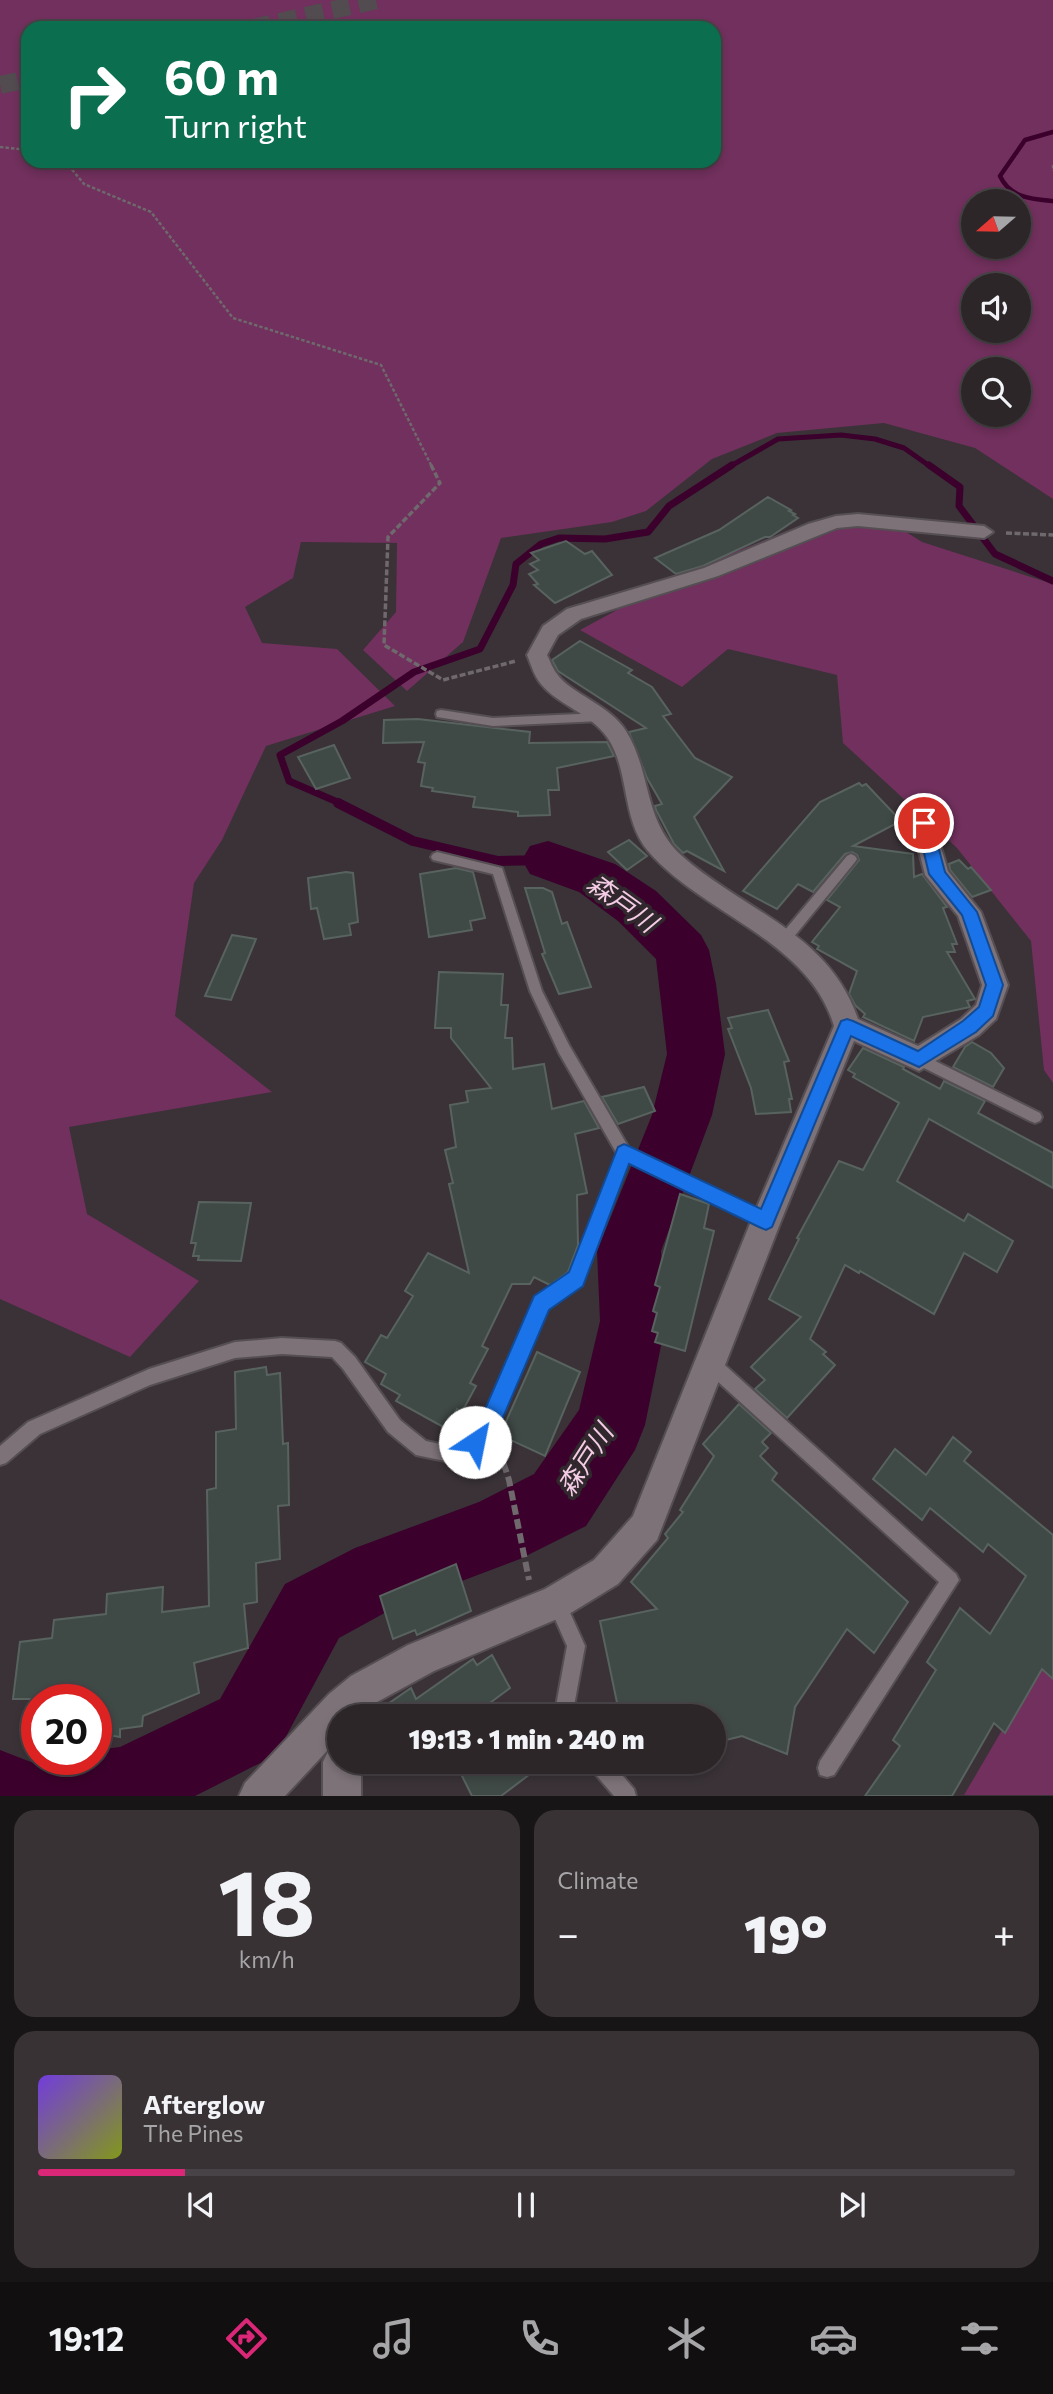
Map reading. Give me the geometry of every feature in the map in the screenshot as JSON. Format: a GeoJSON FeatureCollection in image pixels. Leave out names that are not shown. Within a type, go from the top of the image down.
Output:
{"type":"FeatureCollection","features":[{"type":"Feature","properties":{"kind":"street"},"geometry":{"type":"LineString","coordinates":[[350,1704],[364,1689],[421,1658],[557,1602],[606,1572],[645,1528],[766,1221],[847,1026],[841,1004],[825,978],[783,940],[674,863],[654,842],[643,822],[628,759],[617,734],[601,717],[549,680],[537,655],[541,640],[553,626],[574,614],[711,572],[815,528],[858,520],[984,532]]}},
{"type":"Feature","properties":{"kind":"street"},"geometry":{"type":"LineString","coordinates":[[847,1026],[919,1059],[970,1027],[987,1011],[995,985],[969,912],[937,874],[924,823]]}},
{"type":"Feature","properties":{"kind":"street"},"geometry":{"type":"LineString","coordinates":[[258,1796],[327,1727]]}},
{"type":"Feature","properties":{"kind":"street"},"geometry":{"type":"LineString","coordinates":[[342,1774],[342,1796]]}},
{"type":"Feature","properties":{"kind":"lane"},"geometry":{"type":"LineString","coordinates":[[442,713],[493,722],[601,717]]}},
{"type":"Feature","properties":{"kind":"lane"},"geometry":{"type":"LineString","coordinates":[[437,857],[498,871],[536,991],[564,1049],[629,1155],[766,1221]]}},
{"type":"Feature","properties":{"kind":"lane"},"geometry":{"type":"LineString","coordinates":[[783,940],[851,859]]}},
{"type":"Feature","properties":{"kind":"lane"},"geometry":{"type":"LineString","coordinates":[[919,1059],[1035,1117]]}},
{"type":"Feature","properties":{"kind":"lane"},"geometry":{"type":"LineString","coordinates":[[0,1457],[34,1428],[149,1377],[235,1350],[282,1346],[335,1349],[349,1363],[394,1426],[422,1449],[450,1454],[475,1442],[491,1421],[541,1303],[576,1279],[629,1155]]}},
{"type":"Feature","properties":{"kind":"lane"},"geometry":{"type":"LineString","coordinates":[[711,1364],[950,1580],[827,1768]]}},
{"type":"Feature","properties":{"kind":"lane"},"geometry":{"type":"LineString","coordinates":[[557,1602],[576,1646],[565,1704]]}},
{"type":"Feature","properties":{"kind":"lane"},"geometry":{"type":"LineString","coordinates":[[608,1774],[627,1796]]}},
{"type":"Feature","properties":{"kind":"path"},"geometry":{"type":"LineString","coordinates":[[0,147],[21,148]]}},
{"type":"Feature","properties":{"kind":"path"},"geometry":{"type":"LineString","coordinates":[[1053,165],[1053,171]]}},
{"type":"Feature","properties":{"kind":"path"},"geometry":{"type":"LineString","coordinates":[[71,168],[84,184],[151,212],[233,317],[381,365],[440,483],[388,537],[384,645],[443,680],[537,655]]}},
{"type":"Feature","properties":{"kind":"path"},"geometry":{"type":"LineString","coordinates":[[984,532],[1053,535]]}},
{"type":"Feature","properties":{"kind":"path"},"geometry":{"type":"LineString","coordinates":[[509,1480],[526,1564]]}},
{"type":"Feature","properties":{"kind":"shaded area"},"geometry":{"type":"Polygon","coordinates":[[[0,0],[1053,0],[1053,499],[975,448],[884,423],[777,433],[712,459],[646,511],[612,522],[501,538],[463,642],[407,691],[363,650],[396,612],[397,543],[301,542],[293,578],[245,607],[262,643],[337,649],[395,706],[266,746],[222,840],[194,883],[175,1016],[272,1092],[69,1127],[87,1214],[199,1281],[130,1357],[0,1299],[0,0]]]}},
{"type":"Feature","properties":{"kind":"shaded area"},"geometry":{"type":"Polygon","coordinates":[[[855,521],[892,523],[922,542],[1053,584],[1053,1083],[1044,1070],[1031,941],[957,848],[843,743],[837,675],[728,649],[682,687],[580,630],[628,604],[684,585],[717,559],[798,527],[855,521]]]}},
{"type":"Feature","properties":{"kind":"shaded area"},"geometry":{"type":"Polygon","coordinates":[[[1053,1643],[1053,1795],[964,1795],[1053,1643]]]}},
{"type":"Feature","properties":{"kind":"building"},"geometry":{"type":"Polygon","coordinates":[[[768,497],[791,510],[789,511],[798,518],[770,537],[703,566],[676,574],[655,558],[719,530],[768,497]]]}},
{"type":"Feature","properties":{"kind":"building"},"geometry":{"type":"Polygon","coordinates":[[[566,541],[585,554],[592,551],[612,575],[555,603],[534,585],[538,584],[529,574],[538,570],[530,564],[539,560],[531,553],[566,541]]]}},
{"type":"Feature","properties":{"kind":"building"},"geometry":{"type":"Polygon","coordinates":[[[580,641],[632,670],[628,673],[652,687],[671,714],[663,716],[695,758],[732,777],[694,817],[724,871],[687,851],[683,853],[674,844],[656,810],[655,806],[662,804],[647,778],[629,732],[646,728],[558,671],[552,660],[580,641]]]}},
{"type":"Feature","properties":{"kind":"building"},"geometry":{"type":"Polygon","coordinates":[[[418,719],[530,732],[529,743],[607,742],[614,756],[557,768],[559,790],[548,790],[550,815],[518,816],[518,812],[473,807],[475,797],[432,791],[433,788],[421,786],[425,763],[418,762],[424,742],[383,743],[384,720],[418,719]]]}},
{"type":"Feature","properties":{"kind":"building"},"geometry":{"type":"Polygon","coordinates":[[[334,745],[350,778],[316,789],[298,757],[334,745]]]}},
{"type":"Feature","properties":{"kind":"building"},"geometry":{"type":"Polygon","coordinates":[[[859,783],[862,786],[866,784],[901,821],[853,846],[913,854],[914,877],[922,874],[947,907],[943,908],[957,944],[952,944],[955,952],[947,952],[975,999],[967,1001],[970,1007],[923,1017],[914,1041],[863,1017],[865,1014],[855,1005],[849,994],[857,971],[817,949],[819,946],[812,942],[840,907],[827,900],[859,860],[857,855],[852,852],[845,854],[813,892],[798,884],[777,909],[743,891],[820,802],[859,783]]]}},
{"type":"Feature","properties":{"kind":"building"},"geometry":{"type":"Polygon","coordinates":[[[629,840],[647,856],[627,870],[608,852],[629,840]]]}},
{"type":"Feature","properties":{"kind":"building"},"geometry":{"type":"Polygon","coordinates":[[[959,860],[968,869],[971,867],[991,890],[972,897],[950,870],[949,864],[959,860]]]}},
{"type":"Feature","properties":{"kind":"building"},"geometry":{"type":"Polygon","coordinates":[[[456,868],[473,872],[485,918],[470,921],[472,930],[429,937],[420,874],[456,868]]]}},
{"type":"Feature","properties":{"kind":"building"},"geometry":{"type":"Polygon","coordinates":[[[353,873],[358,922],[349,924],[351,935],[324,939],[317,908],[311,909],[308,878],[353,873]]]}},
{"type":"Feature","properties":{"kind":"building"},"geometry":{"type":"Polygon","coordinates":[[[525,888],[543,888],[552,892],[562,924],[567,922],[591,987],[559,994],[542,954],[545,953],[525,888]]]}},
{"type":"Feature","properties":{"kind":"building"},"geometry":{"type":"Polygon","coordinates":[[[232,935],[256,939],[231,1000],[205,996],[232,935]]]}},
{"type":"Feature","properties":{"kind":"building"},"geometry":{"type":"Polygon","coordinates":[[[439,972],[503,974],[501,1005],[508,1005],[505,1038],[512,1038],[513,1069],[544,1064],[552,1109],[584,1101],[599,1128],[575,1134],[587,1193],[577,1195],[578,1245],[568,1272],[550,1285],[534,1277],[530,1284],[512,1284],[482,1346],[488,1349],[470,1383],[476,1386],[462,1412],[457,1409],[447,1429],[396,1401],[400,1395],[381,1384],[386,1374],[365,1362],[381,1335],[387,1338],[413,1296],[405,1291],[428,1253],[469,1273],[449,1184],[453,1183],[445,1150],[456,1147],[450,1105],[468,1102],[466,1091],[491,1088],[451,1038],[451,1028],[435,1028],[439,972]]]}},
{"type":"Feature","properties":{"kind":"building"},"geometry":{"type":"Polygon","coordinates":[[[768,1010],[789,1061],[784,1062],[792,1099],[789,1099],[791,1112],[756,1114],[751,1088],[728,1029],[732,1028],[728,1018],[768,1010]]]}},
{"type":"Feature","properties":{"kind":"building"},"geometry":{"type":"Polygon","coordinates":[[[972,1042],[991,1053],[1004,1068],[993,1087],[953,1067],[965,1047],[972,1042]]]}},
{"type":"Feature","properties":{"kind":"building"},"geometry":{"type":"Polygon","coordinates":[[[863,1048],[904,1067],[903,1069],[940,1089],[944,1081],[985,1101],[978,1113],[1053,1153],[1053,1188],[929,1119],[897,1181],[964,1221],[968,1214],[1013,1241],[997,1272],[964,1253],[934,1314],[845,1265],[810,1339],[826,1352],[823,1354],[835,1365],[787,1418],[755,1389],[765,1380],[751,1367],[801,1317],[769,1299],[799,1239],[797,1238],[839,1161],[863,1170],[899,1103],[853,1077],[855,1074],[848,1070],[863,1048]]]}},
{"type":"Feature","properties":{"kind":"building"},"geometry":{"type":"Polygon","coordinates":[[[644,1087],[655,1111],[618,1124],[602,1097],[644,1087]]]}},
{"type":"Feature","properties":{"kind":"building"},"geometry":{"type":"Polygon","coordinates":[[[680,1194],[709,1204],[704,1228],[714,1231],[685,1351],[655,1342],[658,1333],[652,1331],[657,1313],[653,1311],[660,1287],[655,1285],[680,1194]]]}},
{"type":"Feature","properties":{"kind":"building"},"geometry":{"type":"Polygon","coordinates":[[[199,1202],[251,1203],[241,1261],[198,1260],[199,1256],[193,1256],[196,1243],[191,1243],[199,1202]]]}},
{"type":"Feature","properties":{"kind":"building"},"geometry":{"type":"Polygon","coordinates":[[[537,1352],[580,1372],[545,1456],[500,1435],[537,1352]]]}},
{"type":"Feature","properties":{"kind":"building"},"geometry":{"type":"Polygon","coordinates":[[[266,1367],[267,1375],[280,1373],[283,1444],[288,1443],[289,1505],[278,1506],[280,1559],[256,1563],[257,1602],[244,1604],[248,1648],[194,1663],[199,1693],[143,1716],[142,1726],[120,1729],[120,1737],[112,1736],[112,1684],[21,1684],[21,1699],[13,1699],[20,1642],[52,1638],[54,1620],[106,1614],[107,1594],[163,1587],[162,1612],[209,1606],[207,1490],[216,1488],[216,1432],[236,1429],[235,1372],[266,1367]]]}},
{"type":"Feature","properties":{"kind":"building"},"geometry":{"type":"Polygon","coordinates":[[[739,1404],[771,1433],[762,1442],[768,1448],[760,1456],[777,1473],[772,1480],[908,1602],[874,1653],[847,1629],[795,1707],[787,1754],[742,1736],[726,1740],[726,1704],[617,1704],[600,1621],[657,1609],[631,1582],[668,1538],[665,1534],[683,1512],[680,1510],[714,1456],[703,1444],[739,1404]]]}},
{"type":"Feature","properties":{"kind":"building"},"geometry":{"type":"Polygon","coordinates":[[[953,1437],[971,1452],[964,1461],[1053,1535],[1053,1679],[1042,1669],[1005,1733],[994,1723],[952,1796],[865,1796],[900,1746],[893,1740],[936,1670],[927,1662],[960,1608],[990,1634],[1026,1576],[988,1544],[983,1552],[930,1508],[922,1520],[873,1479],[895,1449],[926,1475],[953,1437]]]}},
{"type":"Feature","properties":{"kind":"building"},"geometry":{"type":"Polygon","coordinates":[[[456,1564],[471,1611],[417,1635],[415,1630],[393,1639],[380,1596],[456,1564]]]}},
{"type":"Feature","properties":{"kind":"building"},"geometry":{"type":"Polygon","coordinates":[[[492,1655],[510,1688],[488,1704],[388,1704],[411,1688],[416,1699],[473,1659],[477,1665],[492,1655]]]}},
{"type":"Feature","properties":{"kind":"building"},"geometry":{"type":"Polygon","coordinates":[[[461,1774],[530,1774],[501,1796],[472,1796],[461,1774]]]}},
{"type":"Feature","properties":{"kind":"waterway","name":"森戸川"},"geometry":{"type":"LineString","coordinates":[[1053,132],[1025,140],[1000,176],[1010,189],[1022,196],[1053,201]]}},
{"type":"Feature","properties":{"kind":"waterway","name":"森戸川"},"geometry":{"type":"LineString","coordinates":[[729,467],[778,439],[841,435],[875,439],[904,448],[931,467]]}},
{"type":"Feature","properties":{"kind":"waterway","name":"森戸川"},"geometry":{"type":"LineString","coordinates":[[342,804],[289,781],[280,755],[342,721],[414,672],[480,649],[513,585],[516,564],[541,544],[559,538],[605,539],[648,532],[669,506],[732,465]]}},
{"type":"Feature","properties":{"kind":"waterway","name":"森戸川"},"geometry":{"type":"LineString","coordinates":[[929,465],[960,487],[959,506],[995,554],[1053,581]]}},
{"type":"Feature","properties":{"kind":"waterway","name":"森戸川"},"geometry":{"type":"LineString","coordinates":[[338,803],[413,841],[498,861],[548,860]]}},
{"type":"Feature","properties":{"kind":"waterway","name":"森戸川"},"geometry":{"type":"LineString","coordinates":[[57,1796],[126,1787],[248,1727],[312,1611],[381,1574],[494,1533],[560,1500],[610,1425],[633,1321],[629,1251],[682,1115],[696,1054],[682,950],[637,906],[597,878],[548,860]]}},
{"type":"Feature","properties":{"kind":"waterway","name":"森戸川"},"geometry":{"type":"LineString","coordinates":[[0,1791],[16,1796]]}},
{"type":"Feature","properties":{"kind":"tunnel"},"geometry":{"type":"LineString","coordinates":[[284,21],[377,0]]}},
{"type":"Feature","properties":{"kind":"tunnel"},"geometry":{"type":"LineString","coordinates":[[0,85],[21,80]]}},
{"type":"Feature","properties":{"kind":"route"},"geometry":{"type":"LineString","coordinates":[[475,1442],[491,1421],[541,1303],[576,1279],[624,1153],[766,1221],[847,1026],[919,1059],[970,1027],[987,1011],[995,985],[969,912],[937,874],[924,823]]}}]}
